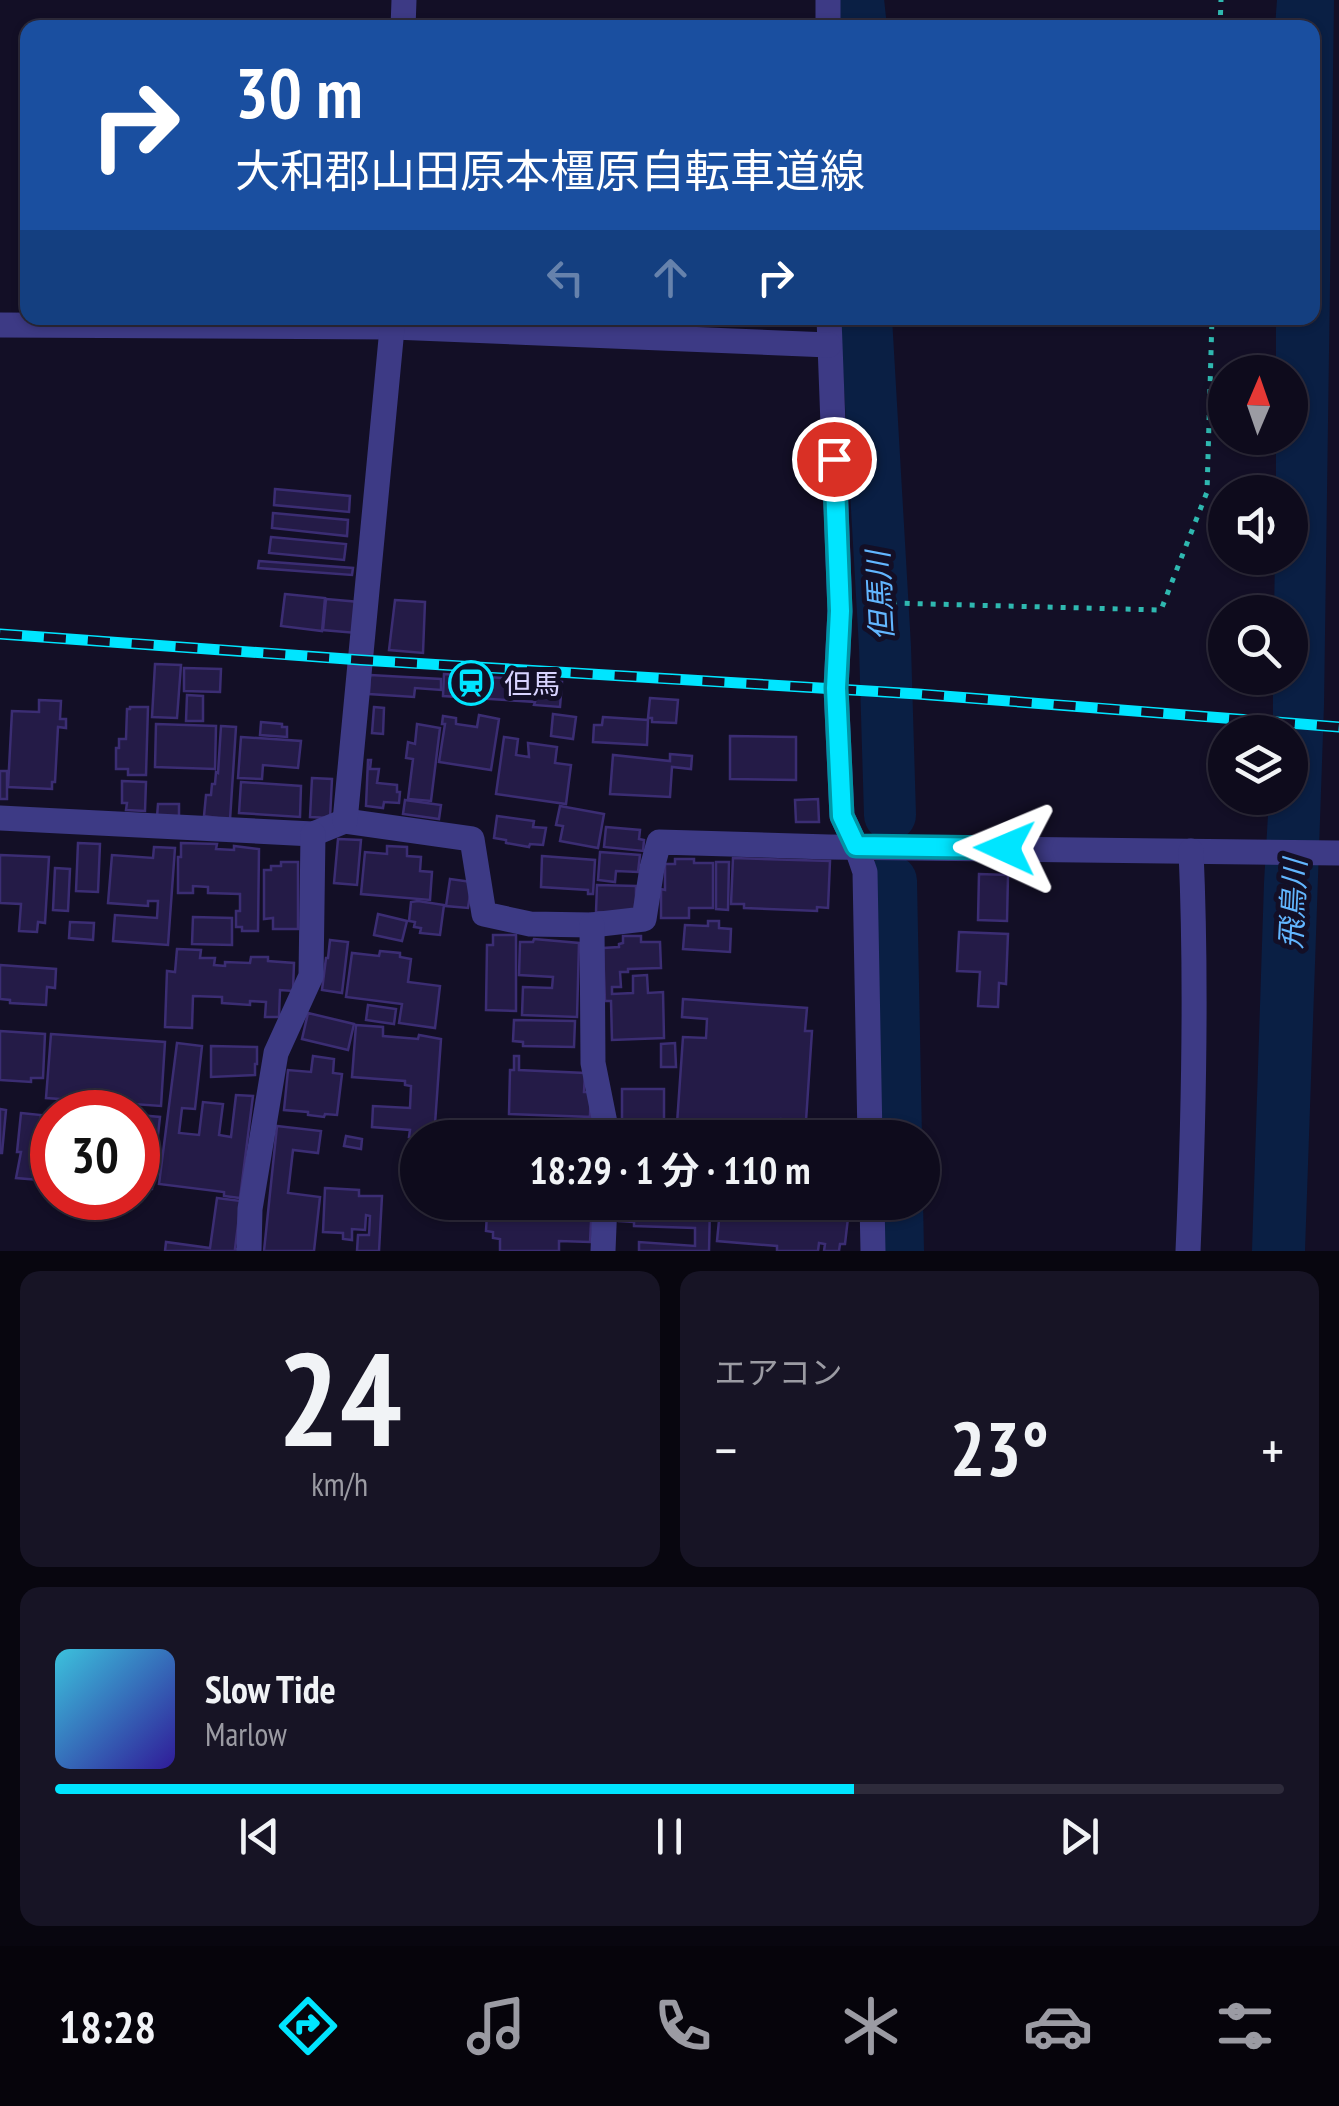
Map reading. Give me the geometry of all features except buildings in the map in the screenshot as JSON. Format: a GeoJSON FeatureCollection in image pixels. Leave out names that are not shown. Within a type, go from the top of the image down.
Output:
{"type":"FeatureCollection","features":[{"type":"Feature","properties":{"kind":"street"},"geometry":{"type":"LineString","coordinates":[[345,821],[393,325]]}},
{"type":"Feature","properties":{"kind":"street"},"geometry":{"type":"LineString","coordinates":[[450,325],[829,345]]}},
{"type":"Feature","properties":{"kind":"street"},"geometry":{"type":"LineString","coordinates":[[829,325],[840,611],[836,688],[842,816],[865,872],[870,1120]]}},
{"type":"Feature","properties":{"kind":"street"},"geometry":{"type":"LineString","coordinates":[[0,818],[313,834],[345,821],[472,840],[484,914],[530,924],[592,925],[644,919],[659,842],[1339,853]]}},
{"type":"Feature","properties":{"kind":"street"},"geometry":{"type":"LineString","coordinates":[[249,1251],[250,1209],[276,1053],[311,976],[313,834]]}},
{"type":"Feature","properties":{"kind":"street"},"geometry":{"type":"LineString","coordinates":[[1188,1251],[1201,851]]}},
{"type":"Feature","properties":{"kind":"street"},"geometry":{"type":"LineString","coordinates":[[592,925],[593,1063],[604,1120]]}},
{"type":"Feature","properties":{"kind":"street"},"geometry":{"type":"LineString","coordinates":[[604,1251],[605,1220]]}},
{"type":"Feature","properties":{"kind":"street"},"geometry":{"type":"LineString","coordinates":[[872,1220],[872,1251]]}},
{"type":"Feature","properties":{"kind":"path"},"geometry":{"type":"LineString","coordinates":[[840,611],[891,603],[1161,610],[1208,492],[1212,325]]}},
{"type":"Feature","properties":{"kind":"water","name":"飛鳥川"},"geometry":{"type":"Polygon","coordinates":[[[1277,0],[1334,0],[1324,705],[1305,1251],[1252,1251],[1268,815],[1308,815],[1308,715],[1273,715],[1273,695],[1308,695],[1308,595],[1274,595],[1275,575],[1308,575],[1308,475],[1276,475],[1276,455],[1308,455],[1308,355],[1276,355],[1276,325],[1320,325],[1320,20],[1276,20],[1277,0]]]}},
{"type":"Feature","properties":{"kind":"waterway","name":"但馬川"},"geometry":{"type":"LineString","coordinates":[[858,0],[860,20]]}},
{"type":"Feature","properties":{"kind":"waterway","name":"但馬川"},"geometry":{"type":"LineString","coordinates":[[866,325],[885,647],[890,815]]}},
{"type":"Feature","properties":{"kind":"waterway","name":"但馬川"},"geometry":{"type":"LineString","coordinates":[[891,881],[896,1120]]}},
{"type":"Feature","properties":{"kind":"waterway","name":"但馬川"},"geometry":{"type":"LineString","coordinates":[[897,1220],[898,1251]]}},
{"type":"Feature","properties":{"kind":"railway"},"geometry":{"type":"LineString","coordinates":[[0,634],[918,694],[1339,727]]}},
{"type":"Feature","properties":{"kind":"place","name":"但馬"},"geometry":{"type":"Point","coordinates":[471,683]}},
{"type":"Feature","properties":{"kind":"route"},"geometry":{"type":"LineString","coordinates":[[834,459],[840,611],[836,688],[842,816],[856,846],[1005,848]]}}]}
